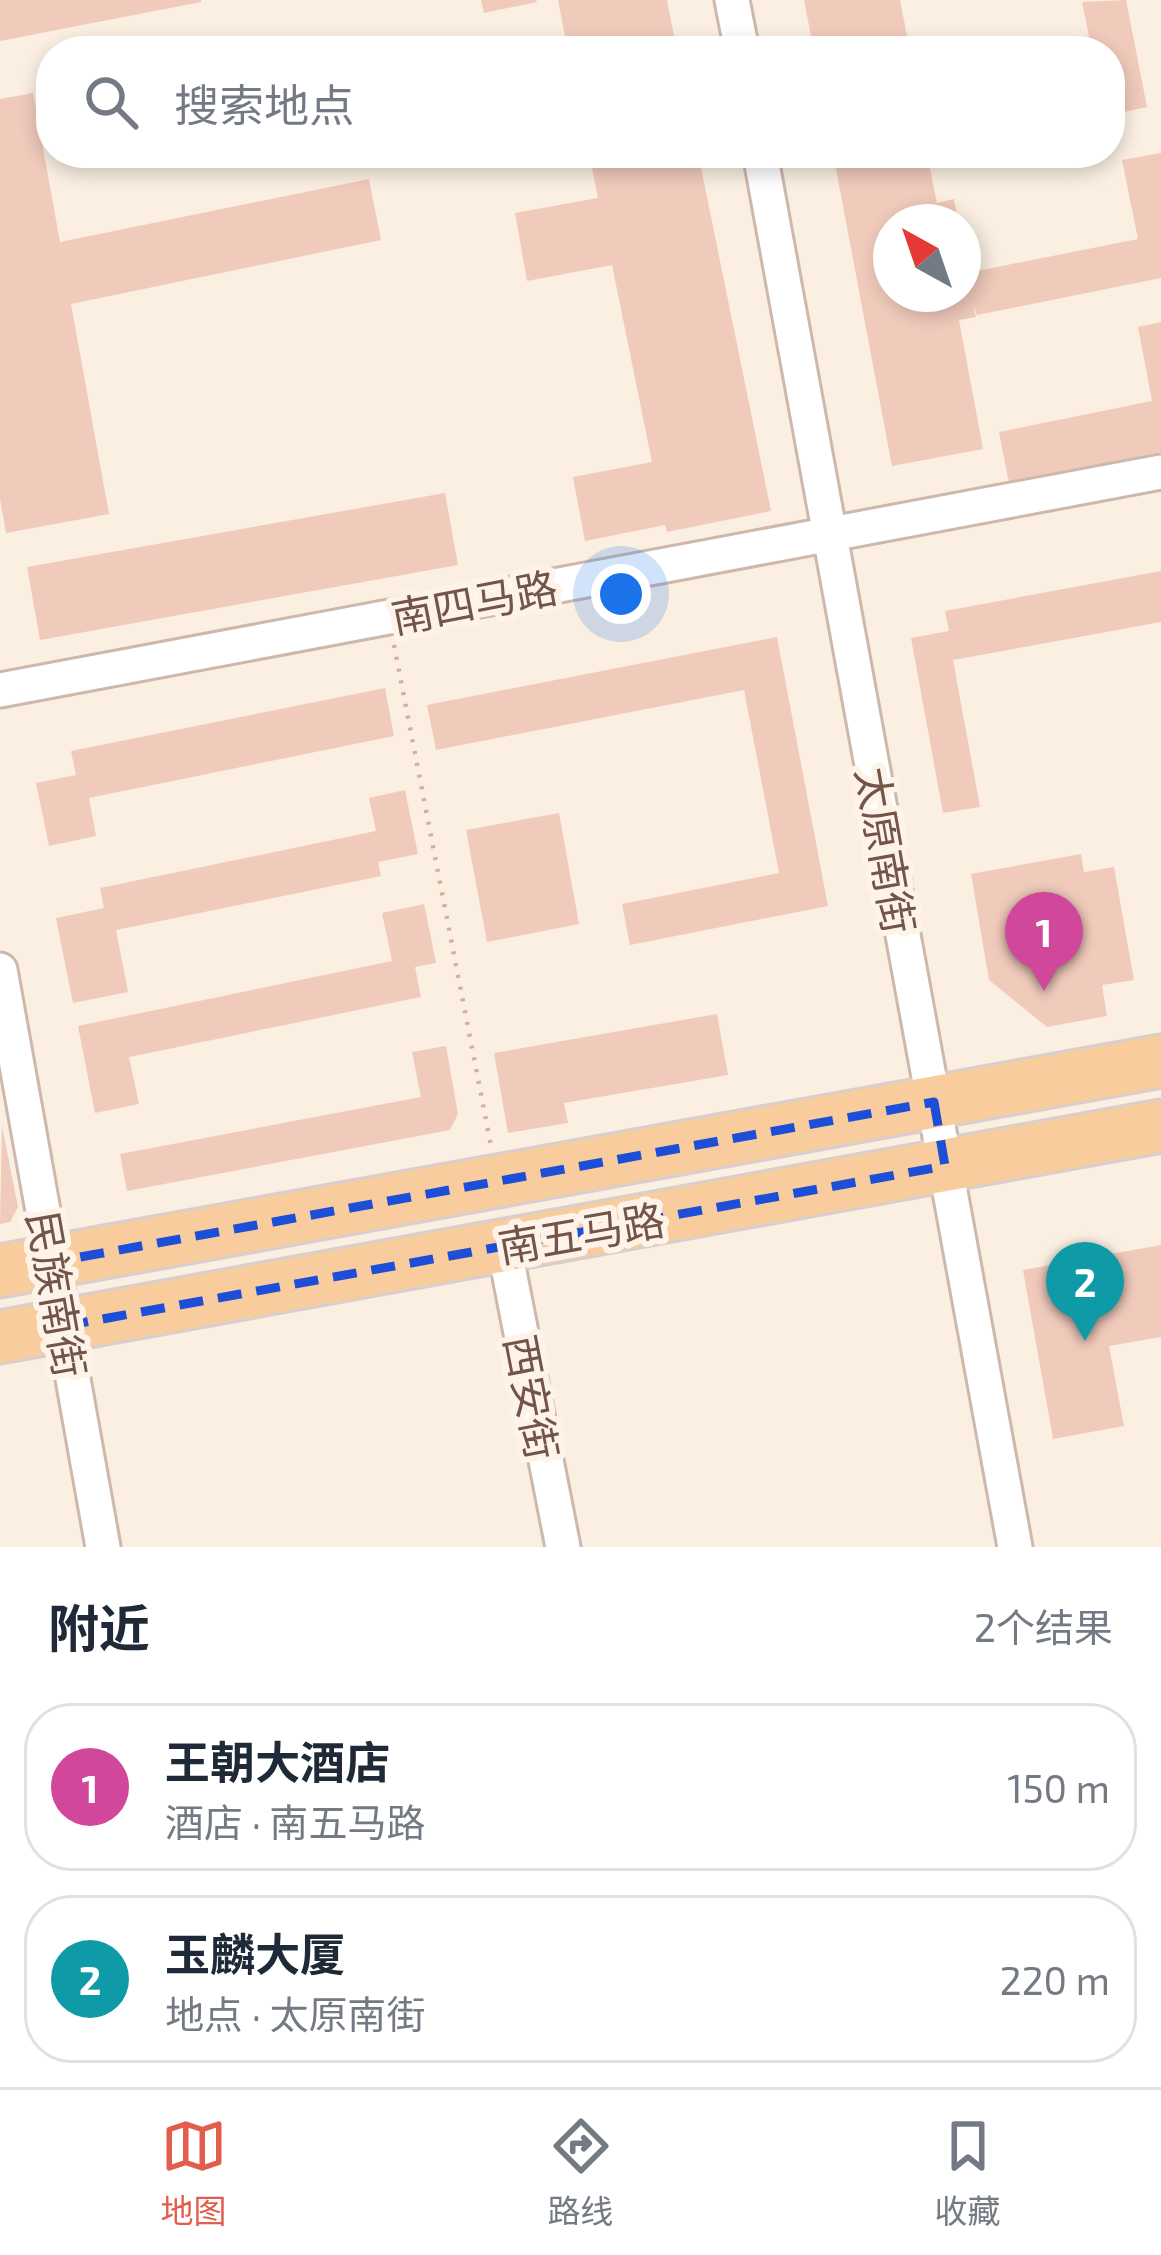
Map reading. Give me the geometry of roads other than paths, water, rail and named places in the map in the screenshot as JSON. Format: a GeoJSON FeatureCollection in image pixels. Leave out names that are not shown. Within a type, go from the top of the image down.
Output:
{"type":"FeatureCollection","features":[{"type":"Feature","properties":{"kind":"main road","name":"南五马路"},"geometry":{"type":"LineString","coordinates":[[0,1271],[1161,1061]]}},
{"type":"Feature","properties":{"kind":"main road","name":"南五马路"},"geometry":{"type":"LineString","coordinates":[[0,1337],[1161,1126]]}},
{"type":"Feature","properties":{"kind":"street"},"geometry":{"type":"LineString","coordinates":[[732,0],[739,36]]}},
{"type":"Feature","properties":{"kind":"street","name":"太原南街"},"geometry":{"type":"LineString","coordinates":[[763,168],[1015,1547]]}},
{"type":"Feature","properties":{"kind":"street","name":"南四马路"},"geometry":{"type":"LineString","coordinates":[[0,690],[1161,472]]}},
{"type":"Feature","properties":{"kind":"street","name":"民族南街"},"geometry":{"type":"LineString","coordinates":[[0,970],[103,1547]]}},
{"type":"Feature","properties":{"kind":"street","name":"西安街"},"geometry":{"type":"LineString","coordinates":[[504,1246],[563,1547]]}},
{"type":"Feature","properties":{"kind":"place","name":"王朝大酒店"},"geometry":{"type":"Point","coordinates":[1044,991]}},
{"type":"Feature","properties":{"kind":"place","name":"玉麟大厦"},"geometry":{"type":"Point","coordinates":[1085,1341]}}]}
